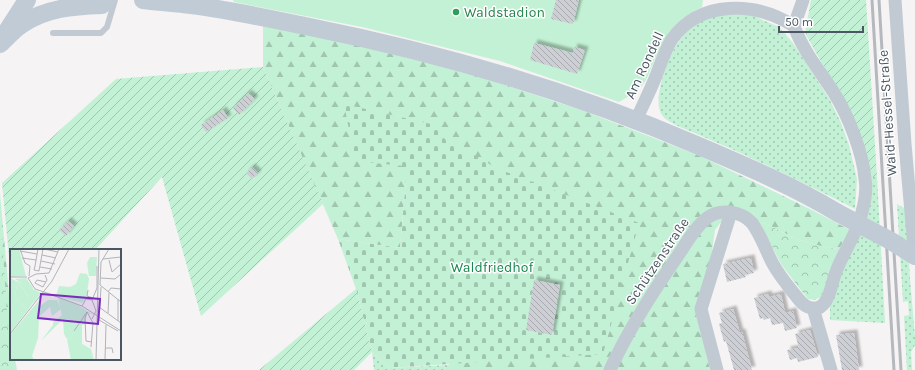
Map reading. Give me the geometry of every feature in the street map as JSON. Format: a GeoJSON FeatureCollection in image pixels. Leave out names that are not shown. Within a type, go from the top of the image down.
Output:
{"type":"FeatureCollection","features":[{"type":"Feature","properties":{"kind":"main road"},"geometry":{"type":"LineString","coordinates":[[0,43],[27,0]]}},
{"type":"Feature","properties":{"kind":"main road"},"geometry":{"type":"LineString","coordinates":[[0,43],[20,25],[41,14],[68,3],[102,5],[106,0]]}},
{"type":"Feature","properties":{"kind":"main road"},"geometry":{"type":"LineString","coordinates":[[143,0],[212,8],[367,39],[497,73],[557,92],[636,120],[734,161],[815,200],[891,241],[915,257]]}},
{"type":"Feature","properties":{"kind":"street"},"geometry":{"type":"LineString","coordinates":[[717,370],[701,309],[731,212],[744,217],[751,223],[775,266],[802,303],[807,307],[817,308],[823,305],[827,300],[837,268],[858,225],[864,204],[865,179],[857,142],[836,94],[799,40],[794,26],[804,0]]}},
{"type":"Feature","properties":{"kind":"street","name":"Waid-Hessel-Straße"},"geometry":{"type":"LineString","coordinates":[[895,0],[909,124],[915,257]]}},
{"type":"Feature","properties":{"kind":"street","name":"Am Rondell"},"geometry":{"type":"LineString","coordinates":[[636,120],[671,40],[682,27],[697,16],[709,10],[742,7],[784,19],[794,26]]}},
{"type":"Feature","properties":{"kind":"street","name":"Schützenstraße"},"geometry":{"type":"LineString","coordinates":[[610,370],[650,298],[695,231],[703,222],[712,216],[722,212],[731,212]]}},
{"type":"Feature","properties":{"kind":"street"},"geometry":{"type":"LineString","coordinates":[[813,308],[831,370]]}},
{"type":"Feature","properties":{"kind":"lane"},"geometry":{"type":"LineString","coordinates":[[53,33],[100,33],[108,28],[116,0]]}},
{"type":"Feature","properties":{"kind":"green space"},"geometry":{"type":"Polygon","coordinates":[[[233,0],[703,0],[702,7],[684,18],[666,37],[642,86],[619,102],[500,61],[362,27],[234,2],[233,0]]]}},
{"type":"Feature","properties":{"kind":"green space"},"geometry":{"type":"Polygon","coordinates":[[[811,0],[866,0],[877,177],[870,177],[824,67],[805,33],[811,0]]]}},
{"type":"Feature","properties":{"kind":"green space"},"geometry":{"type":"Polygon","coordinates":[[[721,14],[751,15],[779,27],[793,43],[830,100],[841,123],[849,145],[857,179],[855,209],[758,161],[674,124],[662,115],[659,104],[661,83],[669,59],[675,48],[686,32],[696,24],[705,19],[721,14]]]}},
{"type":"Feature","properties":{"kind":"green space"},"geometry":{"type":"Polygon","coordinates":[[[263,26],[341,41],[469,73],[584,111],[700,156],[850,230],[839,249],[808,243],[763,222],[761,225],[753,215],[736,209],[724,218],[715,230],[701,328],[710,370],[449,370],[406,179],[400,248],[338,239],[263,67],[263,26]]]}},
{"type":"Feature","properties":{"kind":"green space"},"geometry":{"type":"Polygon","coordinates":[[[263,67],[323,204],[201,316],[162,177],[96,249],[10,249],[10,267],[2,183],[116,79],[263,67]]]}},
{"type":"Feature","properties":{"kind":"green space","name":"Waldfriedhof"},"geometry":{"type":"Polygon","coordinates":[[[344,104],[435,125],[447,142],[478,157],[496,168],[639,223],[603,354],[389,368],[372,352],[356,289],[338,239],[400,248],[406,179],[404,166],[355,161],[344,104]]]}},
{"type":"Feature","properties":{"kind":"green space"},"geometry":{"type":"Polygon","coordinates":[[[870,177],[877,177],[885,323],[830,320],[830,308],[819,298],[833,262],[850,230],[870,177]]]}},
{"type":"Feature","properties":{"kind":"green space"},"geometry":{"type":"Polygon","coordinates":[[[0,193],[10,305],[10,360],[15,360],[17,370],[0,370],[0,193]]]}},
{"type":"Feature","properties":{"kind":"green space"},"geometry":{"type":"Polygon","coordinates":[[[0,202],[11,370],[0,370],[0,202]]]}},
{"type":"Feature","properties":{"kind":"green space"},"geometry":{"type":"Polygon","coordinates":[[[897,204],[906,209],[915,337],[915,345],[911,352],[912,370],[907,370],[904,316],[909,315],[908,301],[903,302],[897,204]]]}},
{"type":"Feature","properties":{"kind":"green space"},"geometry":{"type":"Polygon","coordinates":[[[763,222],[808,243],[839,249],[829,271],[821,296],[815,300],[808,299],[796,284],[781,264],[761,225],[763,222]]]}},
{"type":"Feature","properties":{"kind":"green space"},"geometry":{"type":"Polygon","coordinates":[[[356,289],[372,352],[354,370],[259,370],[356,289]]]}},
{"type":"Feature","properties":{"kind":"green space"},"geometry":{"type":"Polygon","coordinates":[[[372,352],[389,368],[449,365],[449,370],[374,370],[372,352]]]}},
{"type":"Feature","properties":{"kind":"building"},"geometry":{"type":"Polygon","coordinates":[[[556,0],[579,0],[573,24],[551,19],[556,0]]]}},
{"type":"Feature","properties":{"kind":"building"},"geometry":{"type":"Polygon","coordinates":[[[534,43],[573,53],[574,47],[585,50],[577,74],[530,60],[534,43]]]}},
{"type":"Feature","properties":{"kind":"building"},"geometry":{"type":"Polygon","coordinates":[[[248,93],[255,99],[239,115],[233,108],[248,93]]]}},
{"type":"Feature","properties":{"kind":"building"},"geometry":{"type":"Polygon","coordinates":[[[223,110],[228,118],[206,132],[201,125],[223,110]]]}},
{"type":"Feature","properties":{"kind":"building"},"geometry":{"type":"Polygon","coordinates":[[[252,167],[258,173],[252,179],[246,173],[252,167]]]}},
{"type":"Feature","properties":{"kind":"building"},"geometry":{"type":"Polygon","coordinates":[[[68,221],[74,226],[66,236],[59,230],[68,221]]]}},
{"type":"Feature","properties":{"kind":"building"},"geometry":{"type":"Polygon","coordinates":[[[751,258],[754,273],[745,275],[746,277],[727,282],[723,264],[751,258]]]}},
{"type":"Feature","properties":{"kind":"building"},"geometry":{"type":"Polygon","coordinates":[[[534,280],[560,285],[552,335],[526,330],[534,280]]]}},
{"type":"Feature","properties":{"kind":"building"},"geometry":{"type":"Polygon","coordinates":[[[768,294],[769,297],[781,294],[785,313],[793,311],[797,328],[785,331],[783,323],[772,325],[770,318],[764,320],[763,318],[760,319],[754,298],[768,294]]]}},
{"type":"Feature","properties":{"kind":"building"},"geometry":{"type":"Polygon","coordinates":[[[733,309],[740,333],[742,332],[752,370],[734,370],[726,341],[724,342],[719,324],[722,323],[719,313],[733,309]]]}},
{"type":"Feature","properties":{"kind":"building"},"geometry":{"type":"Polygon","coordinates":[[[810,330],[818,357],[798,362],[797,358],[790,360],[787,350],[799,348],[795,334],[810,330]]]}},
{"type":"Feature","properties":{"kind":"building"},"geometry":{"type":"Polygon","coordinates":[[[854,333],[859,370],[842,370],[836,335],[854,333]]]}},
{"type":"Feature","properties":{"kind":"railway"},"geometry":{"type":"LineString","coordinates":[[872,0],[894,370]]}},
{"type":"Feature","properties":{"kind":"railway"},"geometry":{"type":"LineString","coordinates":[[879,0],[901,370]]}},
{"type":"Feature","properties":{"kind":"place","name":"Waldstadion"},"geometry":{"type":"Point","coordinates":[456,12]}}]}
